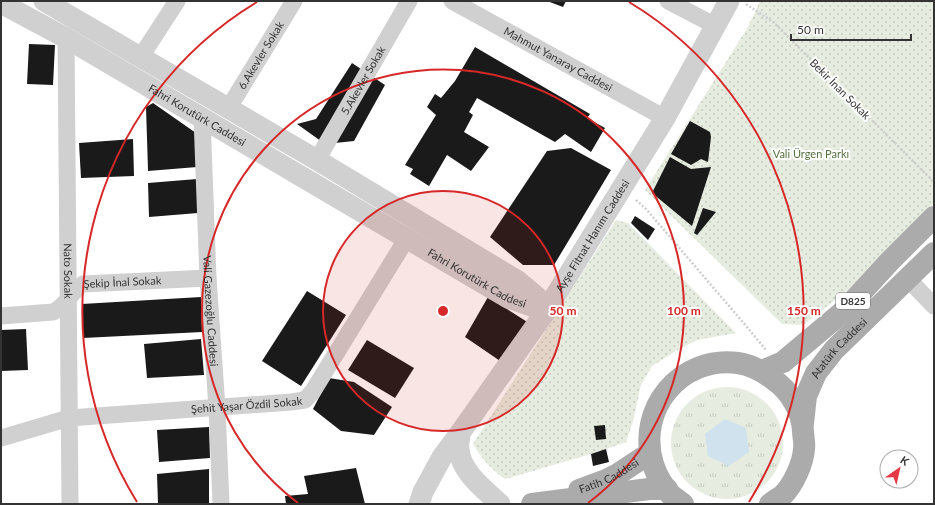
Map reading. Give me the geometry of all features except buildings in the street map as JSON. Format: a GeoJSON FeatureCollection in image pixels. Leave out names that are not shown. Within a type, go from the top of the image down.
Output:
{"type":"FeatureCollection","features":[{"type":"Feature","properties":{"kind":"main road","name":"Atatürk Caddesi"},"geometry":{"type":"LineString","coordinates":[[672,498],[656,474],[650,453],[649,428],[657,405],[671,385],[691,371],[714,363],[739,363],[769,368],[783,362],[845,310],[890,261],[934,218]]}},
{"type":"Feature","properties":{"kind":"main road","name":"Atatürk Caddesi"},"geometry":{"type":"LineString","coordinates":[[770,504],[783,494],[798,473],[804,449],[803,424],[806,396],[816,373],[834,350],[934,253]]}},
{"type":"Feature","properties":{"kind":"main road","name":"Atatürk Caddesi"},"geometry":{"type":"LineString","coordinates":[[769,368],[795,402],[803,424]]}},
{"type":"Feature","properties":{"kind":"main road","name":"Fatih Caddesi"},"geometry":{"type":"LineString","coordinates":[[538,503],[606,480],[632,466],[650,453]]}},
{"type":"Feature","properties":{"kind":"main road","name":"Fatih Caddesi"},"geometry":{"type":"LineString","coordinates":[[538,503],[650,489],[672,498]]}},
{"type":"Feature","properties":{"kind":"street"},"geometry":{"type":"LineString","coordinates":[[140,58],[177,1]]}},
{"type":"Feature","properties":{"kind":"street","name":"6.Akevler Sokak"},"geometry":{"type":"LineString","coordinates":[[228,108],[294,1]]}},
{"type":"Feature","properties":{"kind":"street","name":"5.Akevler Sokak"},"geometry":{"type":"LineString","coordinates":[[317,160],[409,1]]}},
{"type":"Feature","properties":{"kind":"street","name":"Mahmut Yanaray Caddesi"},"geometry":{"type":"LineString","coordinates":[[452,1],[664,118]]}},
{"type":"Feature","properties":{"kind":"street"},"geometry":{"type":"LineString","coordinates":[[668,1],[716,26]]}},
{"type":"Feature","properties":{"kind":"street","name":"Ayşe Fitnat Hanım Caddesi"},"geometry":{"type":"LineString","coordinates":[[419,504],[423,492],[442,456],[460,433],[546,311],[623,187],[664,118],[729,1]]}},
{"type":"Feature","properties":{"kind":"street","name":"Fahri Korutürk Caddesi"},"geometry":{"type":"LineString","coordinates":[[1,3],[66,38],[508,298],[546,311]]}},
{"type":"Feature","properties":{"kind":"street","name":"Fahri Korutürk Caddesi"},"geometry":{"type":"LineString","coordinates":[[50,3],[140,58],[317,160],[518,281],[537,297],[546,311]]}},
{"type":"Feature","properties":{"kind":"street","name":"Nato Sokak"},"geometry":{"type":"LineString","coordinates":[[66,38],[70,504]]}},
{"type":"Feature","properties":{"kind":"street","name":"Vali Gazezoğlu Caddesi"},"geometry":{"type":"LineString","coordinates":[[202,118],[208,278],[217,408],[221,504]]}},
{"type":"Feature","properties":{"kind":"street","name":"Şehit Yaşar Özdil Sokak"},"geometry":{"type":"LineString","coordinates":[[1,438],[69,418],[217,408],[306,400],[407,238]]}},
{"type":"Feature","properties":{"kind":"street","name":"Şekip İnal Sokak"},"geometry":{"type":"LineString","coordinates":[[1,316],[57,311],[68,300],[74,290],[83,284],[208,278]]}},
{"type":"Feature","properties":{"kind":"street"},"geometry":{"type":"LineString","coordinates":[[908,279],[934,306]]}},
{"type":"Feature","properties":{"kind":"street"},"geometry":{"type":"LineString","coordinates":[[460,433],[458,450],[465,468],[475,482],[500,504]]}},
{"type":"Feature","properties":{"kind":"path","name":"Bekir İnan Sokak"},"geometry":{"type":"LineString","coordinates":[[742,1],[773,22],[934,182]]}},
{"type":"Feature","properties":{"kind":"path"},"geometry":{"type":"LineString","coordinates":[[623,187],[646,209],[742,321],[769,368]]}},
{"type":"Feature","properties":{"kind":"green space","name":"Vali Ürgen Parkı"},"geometry":{"type":"Polygon","coordinates":[[[760,1],[934,1],[934,203],[852,287],[803,325],[782,324],[645,190],[748,27],[760,1]]]}},
{"type":"Feature","properties":{"kind":"green space"},"geometry":{"type":"Polygon","coordinates":[[[616,220],[628,223],[736,333],[697,340],[652,366],[641,385],[633,421],[626,442],[601,451],[505,479],[487,463],[473,444],[616,220]]]}},
{"type":"Feature","properties":{"kind":"green space"},"geometry":{"type":"Polygon","coordinates":[[[727,387],[749,391],[767,403],[779,421],[783,443],[779,465],[767,483],[749,495],[727,499],[705,495],[687,483],[675,465],[671,443],[675,421],[687,403],[705,391],[727,387]]]}},
{"type":"Feature","properties":{"kind":"water"},"geometry":{"type":"Polygon","coordinates":[[[725,419],[746,428],[749,452],[729,466],[708,456],[705,434],[725,419]]]}}]}
